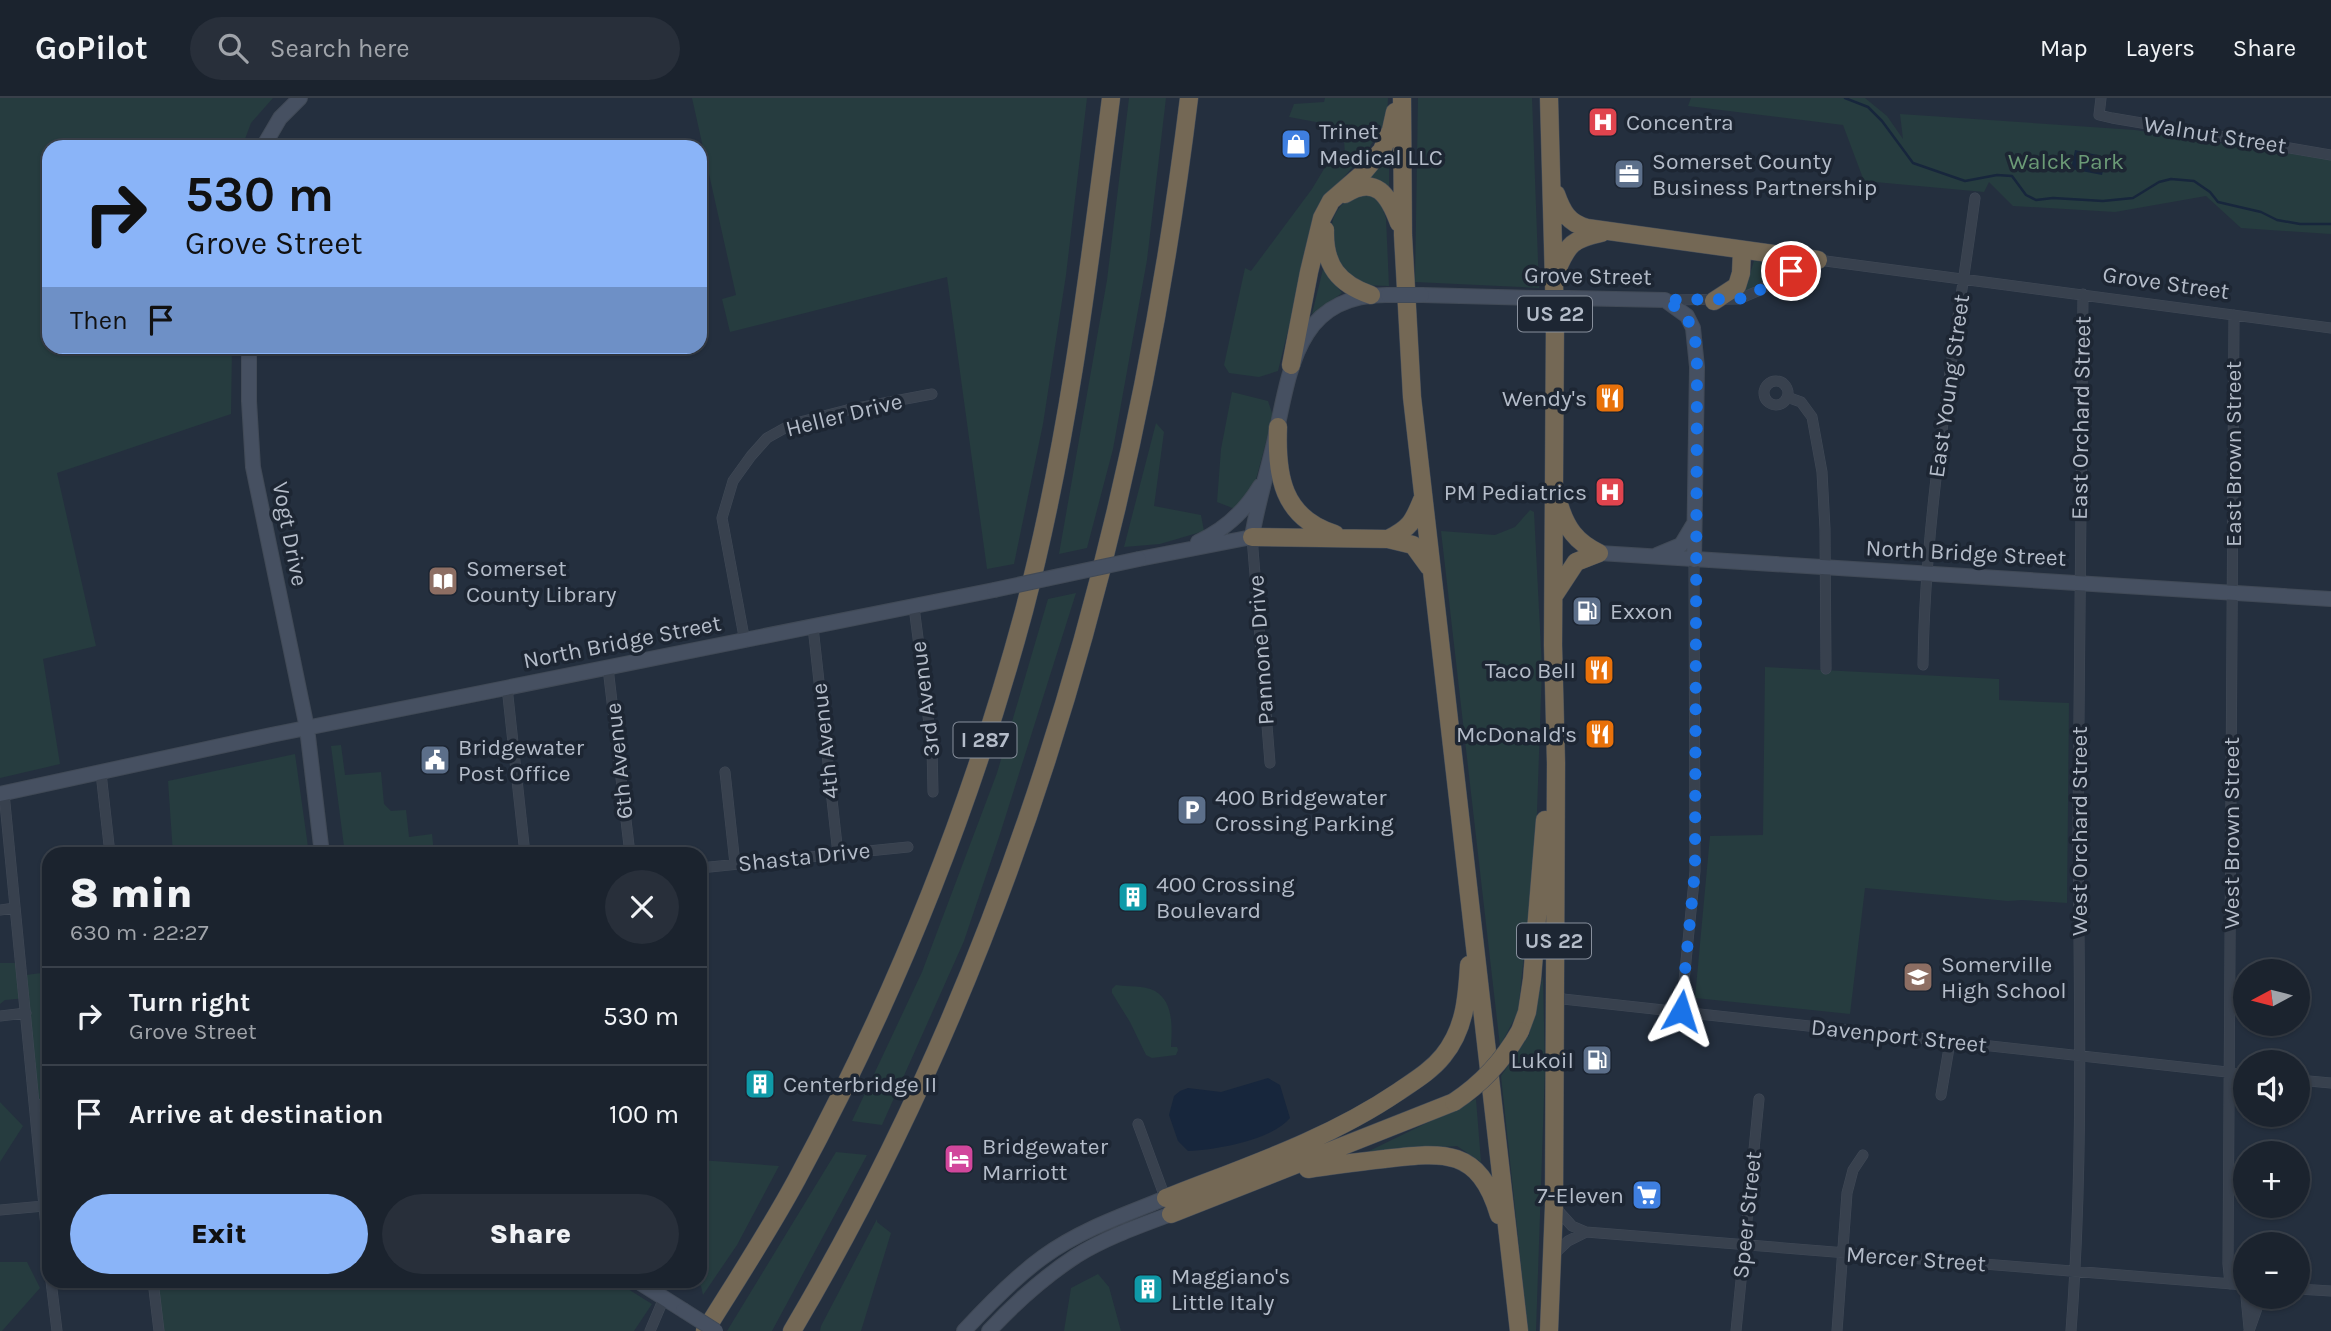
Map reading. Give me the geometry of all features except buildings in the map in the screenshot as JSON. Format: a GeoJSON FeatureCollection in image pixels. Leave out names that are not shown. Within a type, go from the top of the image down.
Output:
{"type":"FeatureCollection","features":[{"type":"Feature","properties":{"kind":"highway","name":"I 287"},"geometry":{"type":"LineString","coordinates":[[705,1331],[796,1182],[859,1058],[916,929],[976,768],[1024,610],[1051,493],[1074,369],[1111,98]]}},
{"type":"Feature","properties":{"kind":"highway","name":"I 287"},"geometry":{"type":"LineString","coordinates":[[792,1331],[844,1243],[923,1083],[978,954],[1041,779],[1091,613],[1131,452],[1162,290],[1189,98]]}},
{"type":"Feature","properties":{"kind":"highway"},"geometry":{"type":"LineString","coordinates":[[1400,98],[1403,235],[1412,397],[1519,1331]]}},
{"type":"Feature","properties":{"kind":"highway"},"geometry":{"type":"LineString","coordinates":[[1291,365],[1322,218],[1331,201],[1361,175],[1382,150],[1400,98]]}},
{"type":"Feature","properties":{"kind":"highway","name":"US 22"},"geometry":{"type":"LineString","coordinates":[[1549,98],[1555,277],[1553,677],[1556,763],[1553,1255],[1549,1331]]}},
{"type":"Feature","properties":{"kind":"highway"},"geometry":{"type":"LineString","coordinates":[[1552,184],[1563,212],[1578,226],[1605,232],[1818,260]]}},
{"type":"Feature","properties":{"kind":"highway"},"geometry":{"type":"LineString","coordinates":[[1380,295],[1345,283],[1330,263],[1325,240],[1328,218],[1346,194],[1362,186],[1371,186],[1379,190],[1392,204],[1403,235]]}},
{"type":"Feature","properties":{"kind":"highway"},"geometry":{"type":"LineString","coordinates":[[1555,277],[1563,255],[1573,242],[1584,236],[1605,232]]}},
{"type":"Feature","properties":{"kind":"highway"},"geometry":{"type":"LineString","coordinates":[[1714,301],[1737,286],[1741,273],[1742,250]]}},
{"type":"Feature","properties":{"kind":"highway"},"geometry":{"type":"LineString","coordinates":[[1278,426],[1277,464],[1287,498],[1301,515],[1311,522],[1349,538]]}},
{"type":"Feature","properties":{"kind":"highway"},"geometry":{"type":"LineString","coordinates":[[1555,491],[1568,529],[1581,543],[1599,553]]}},
{"type":"Feature","properties":{"kind":"highway"},"geometry":{"type":"LineString","coordinates":[[1388,539],[1406,530],[1423,496]]}},
{"type":"Feature","properties":{"kind":"highway"},"geometry":{"type":"LineString","coordinates":[[1252,537],[1388,539],[1413,545],[1423,555],[1432,572]]}},
{"type":"Feature","properties":{"kind":"highway"},"geometry":{"type":"LineString","coordinates":[[1553,597],[1576,562],[1599,553]]}},
{"type":"Feature","properties":{"kind":"highway"},"geometry":{"type":"LineString","coordinates":[[1168,1206],[1273,1175],[1454,1102],[1480,1083],[1500,1063],[1520,1031],[1527,1012],[1532,979],[1553,677]]}},
{"type":"Feature","properties":{"kind":"highway"},"geometry":{"type":"LineString","coordinates":[[1168,1206],[1376,1107],[1434,1066],[1457,1033],[1465,1012],[1472,916]]}},
{"type":"Feature","properties":{"kind":"highway"},"geometry":{"type":"LineString","coordinates":[[1273,1175],[1427,1154],[1454,1157],[1467,1164],[1486,1182],[1495,1199],[1511,1253]]}},
{"type":"Feature","properties":{"kind":"street"},"geometry":{"type":"LineString","coordinates":[[267,140],[279,118],[300,98]]}},
{"type":"Feature","properties":{"kind":"street","name":"Walnut Street"},"geometry":{"type":"LineString","coordinates":[[2101,98],[2099,115],[2331,155]]}},
{"type":"Feature","properties":{"kind":"street","name":"East Young Street"},"geometry":{"type":"LineString","coordinates":[[1923,665],[1932,501],[1975,198]]}},
{"type":"Feature","properties":{"kind":"street","name":"Grove Street"},"geometry":{"type":"LineString","coordinates":[[1252,537],[1291,365],[1302,339],[1325,313],[1352,299],[1380,295],[1714,301],[1748,296],[1782,276],[1818,260],[2331,328]]}},
{"type":"Feature","properties":{"kind":"street","name":"East Orchard Street"},"geometry":{"type":"LineString","coordinates":[[2079,583],[2083,295]]}},
{"type":"Feature","properties":{"kind":"street"},"geometry":{"type":"LineString","coordinates":[[1665,300],[1686,316],[1693,328],[1696,347],[1695,870],[1681,1011]]}},
{"type":"Feature","properties":{"kind":"street","name":"East Brown Street"},"geometry":{"type":"LineString","coordinates":[[2232,593],[2234,315]]}},
{"type":"Feature","properties":{"kind":"street","name":"Vogt Drive"},"geometry":{"type":"LineString","coordinates":[[250,354],[249,401],[253,467],[307,728],[321,847]]}},
{"type":"Feature","properties":{"kind":"street","name":"Heller Drive"},"geometry":{"type":"LineString","coordinates":[[745,642],[722,519],[733,481],[751,456],[767,438],[792,424],[847,410],[932,394]]}},
{"type":"Feature","properties":{"kind":"street"},"geometry":{"type":"LineString","coordinates":[[1787,397],[1805,406],[1814,425],[1822,472],[1826,669]]}},
{"type":"Feature","properties":{"kind":"street"},"geometry":{"type":"LineString","coordinates":[[1179,551],[1212,535],[1235,518],[1254,496],[1269,466]]}},
{"type":"Feature","properties":{"kind":"street"},"geometry":{"type":"LineString","coordinates":[[1652,557],[1681,545],[1696,517]]}},
{"type":"Feature","properties":{"kind":"street","name":"North Bridge Street"},"geometry":{"type":"LineString","coordinates":[[2,794],[307,728],[745,642],[1252,537]]}},
{"type":"Feature","properties":{"kind":"street","name":"Pannone Drive"},"geometry":{"type":"LineString","coordinates":[[1252,537],[1270,762]]}},
{"type":"Feature","properties":{"kind":"street","name":"North Bridge Street"},"geometry":{"type":"LineString","coordinates":[[1599,553],[2331,599]]}},
{"type":"Feature","properties":{"kind":"street","name":"West Orchard Street"},"geometry":{"type":"LineString","coordinates":[[2071,1331],[2080,1056],[2079,583]]}},
{"type":"Feature","properties":{"kind":"street","name":"West Brown Street"},"geometry":{"type":"LineString","coordinates":[[2230,1283],[2232,593]]}},
{"type":"Feature","properties":{"kind":"street","name":"3rd Avenue"},"geometry":{"type":"LineString","coordinates":[[914,607],[932,747],[933,792]]}},
{"type":"Feature","properties":{"kind":"street","name":"4th Avenue"},"geometry":{"type":"LineString","coordinates":[[813,628],[838,854]]}},
{"type":"Feature","properties":{"kind":"street","name":"6th Avenue"},"geometry":{"type":"LineString","coordinates":[[608,668],[628,847]]}},
{"type":"Feature","properties":{"kind":"street"},"geometry":{"type":"LineString","coordinates":[[507,687],[524,847]]}},
{"type":"Feature","properties":{"kind":"street"},"geometry":{"type":"LineString","coordinates":[[725,772],[735,864]]}},
{"type":"Feature","properties":{"kind":"street"},"geometry":{"type":"LineString","coordinates":[[101,773],[109,847]]}},
{"type":"Feature","properties":{"kind":"street"},"geometry":{"type":"LineString","coordinates":[[2,794],[42,1186]]}},
{"type":"Feature","properties":{"kind":"street","name":"Shasta Drive"},"geometry":{"type":"LineString","coordinates":[[707,867],[908,847]]}},
{"type":"Feature","properties":{"kind":"street"},"geometry":{"type":"LineString","coordinates":[[0,910],[15,908]]}},
{"type":"Feature","properties":{"kind":"street","name":"Davenport Street"},"geometry":{"type":"LineString","coordinates":[[1554,998],[2233,1072]]}},
{"type":"Feature","properties":{"kind":"street"},"geometry":{"type":"LineString","coordinates":[[0,1016],[26,1013]]}},
{"type":"Feature","properties":{"kind":"street"},"geometry":{"type":"LineString","coordinates":[[1941,1095],[1950,1042]]}},
{"type":"Feature","properties":{"kind":"street"},"geometry":{"type":"LineString","coordinates":[[2310,1081],[2331,1083]]}},
{"type":"Feature","properties":{"kind":"street","name":"Speer Street"},"geometry":{"type":"LineString","coordinates":[[1736,1331],[1759,1099]]}},
{"type":"Feature","properties":{"kind":"street"},"geometry":{"type":"LineString","coordinates":[[34,1105],[42,1104]]}},
{"type":"Feature","properties":{"kind":"street"},"geometry":{"type":"LineString","coordinates":[[1138,1124],[1168,1206]]}},
{"type":"Feature","properties":{"kind":"street"},"geometry":{"type":"LineString","coordinates":[[1837,1331],[1849,1182],[1853,1170],[1863,1156]]}},
{"type":"Feature","properties":{"kind":"street"},"geometry":{"type":"LineString","coordinates":[[0,1210],[42,1206]]}},
{"type":"Feature","properties":{"kind":"street"},"geometry":{"type":"LineString","coordinates":[[964,1331],[1044,1256],[1100,1225],[1168,1206]]}},
{"type":"Feature","properties":{"kind":"street"},"geometry":{"type":"LineString","coordinates":[[989,1331],[1012,1307],[1076,1256],[1121,1234],[1168,1206]]}},
{"type":"Feature","properties":{"kind":"street"},"geometry":{"type":"LineString","coordinates":[[1553,1206],[1572,1226],[1586,1232]]}},
{"type":"Feature","properties":{"kind":"street"},"geometry":{"type":"LineString","coordinates":[[1553,1255],[1568,1241],[1586,1232]]}},
{"type":"Feature","properties":{"kind":"street","name":"Mercer Street"},"geometry":{"type":"LineString","coordinates":[[1586,1232],[2233,1283]]}},
{"type":"Feature","properties":{"kind":"street"},"geometry":{"type":"LineString","coordinates":[[52,1288],[57,1331]]}},
{"type":"Feature","properties":{"kind":"street"},"geometry":{"type":"LineString","coordinates":[[154,1288],[159,1331]]}},
{"type":"Feature","properties":{"kind":"street"},"geometry":{"type":"LineString","coordinates":[[648,1288],[716,1331]]}},
{"type":"Feature","properties":{"kind":"street"},"geometry":{"type":"LineString","coordinates":[[2310,1290],[2331,1291]]}},
{"type":"Feature","properties":{"kind":"street"},"geometry":{"type":"LineString","coordinates":[[650,1331],[664,1298]]}},
{"type":"Feature","properties":{"kind":"street"},"geometry":{"type":"LineString","coordinates":[[2247,1309],[2249,1331]]}},
{"type":"Feature","properties":{"kind":"street"},"geometry":{"type":"LineString","coordinates":[[2249,1331],[2257,1309]]}},
{"type":"Feature","properties":{"kind":"green space"},"geometry":{"type":"Polygon","coordinates":[[[0,98],[273,98],[251,123],[245,140],[42,140],[42,354],[232,354],[231,414],[57,473],[96,646],[43,659],[60,764],[0,778],[0,98]]]}},
{"type":"Feature","properties":{"kind":"green space"},"geometry":{"type":"Polygon","coordinates":[[[692,98],[1087,98],[1066,275],[1043,424],[1014,564],[987,569],[947,277],[730,332],[722,299],[736,295],[707,165],[707,140],[701,140],[692,98]]]}},
{"type":"Feature","properties":{"kind":"green space"},"geometry":{"type":"Polygon","coordinates":[[[1129,98],[1166,98],[1147,260],[1113,449],[1087,548],[1059,554],[1107,280],[1129,98]]]}},
{"type":"Feature","properties":{"kind":"green space"},"geometry":{"type":"Polygon","coordinates":[[[1325,98],[1388,98],[1387,120],[1367,151],[1319,205],[1278,371],[1259,377],[1229,373],[1224,365],[1245,268],[1251,271],[1312,189],[1327,164],[1345,154],[1343,127],[1289,117],[1294,104],[1324,102],[1325,98]]]}},
{"type":"Feature","properties":{"kind":"green space"},"geometry":{"type":"Polygon","coordinates":[[[1418,98],[1532,98],[1539,288],[1415,282],[1418,98]]]}},
{"type":"Feature","properties":{"kind":"green space","name":"Walck Park"},"geometry":{"type":"Polygon","coordinates":[[[1691,98],[1865,98],[1887,116],[1903,139],[1900,114],[2135,130],[2331,160],[2331,234],[2241,228],[2206,196],[2115,212],[2013,206],[1989,182],[1984,192],[1864,181],[1843,125],[1688,106],[1691,98]]]}},
{"type":"Feature","properties":{"kind":"green space"},"geometry":{"type":"Polygon","coordinates":[[[1389,153],[1389,189],[1365,179],[1389,153]]]}},
{"type":"Feature","properties":{"kind":"green space"},"geometry":{"type":"Polygon","coordinates":[[[1358,191],[1378,197],[1386,218],[1389,286],[1361,285],[1340,271],[1332,226],[1339,209],[1358,191]]]}},
{"type":"Feature","properties":{"kind":"green space"},"geometry":{"type":"Polygon","coordinates":[[[1754,261],[1788,263],[1789,265],[1744,293],[1754,261]]]}},
{"type":"Feature","properties":{"kind":"green space"},"geometry":{"type":"Polygon","coordinates":[[[1323,269],[1342,293],[1312,314],[1323,269]]]}},
{"type":"Feature","properties":{"kind":"green space"},"geometry":{"type":"Polygon","coordinates":[[[1232,392],[1268,401],[1273,416],[1254,487],[1235,509],[1217,502],[1221,449],[1232,392]]]}},
{"type":"Feature","properties":{"kind":"green space"},"geometry":{"type":"Polygon","coordinates":[[[1156,423],[1164,432],[1154,506],[1201,515],[1204,531],[1160,544],[1124,547],[1156,423]]]}},
{"type":"Feature","properties":{"kind":"green space"},"geometry":{"type":"Polygon","coordinates":[[[1530,510],[1534,512],[1542,668],[1536,840],[1518,1012],[1500,1046],[1441,531],[1495,535],[1515,527],[1530,510]]]}},
{"type":"Feature","properties":{"kind":"green space"},"geometry":{"type":"Polygon","coordinates":[[[1076,593],[964,941],[882,1125],[852,1121],[922,972],[997,773],[1048,599],[1076,593]]]}},
{"type":"Feature","properties":{"kind":"green space"},"geometry":{"type":"Polygon","coordinates":[[[1765,667],[1999,679],[1999,700],[2069,703],[2067,903],[2008,901],[1865,888],[1850,1014],[1695,998],[1710,836],[1763,835],[1765,667]]]}},
{"type":"Feature","properties":{"kind":"green space"},"geometry":{"type":"Polygon","coordinates":[[[341,745],[345,775],[381,772],[384,804],[391,811],[406,810],[409,837],[432,834],[433,847],[344,847],[331,746],[341,745]]]}},
{"type":"Feature","properties":{"kind":"green space"},"geometry":{"type":"Polygon","coordinates":[[[295,754],[308,847],[173,847],[168,781],[295,754]]]}},
{"type":"Feature","properties":{"kind":"green space"},"geometry":{"type":"Polygon","coordinates":[[[0,963],[24,963],[26,975],[42,973],[42,1156],[27,998],[5,1000],[0,1004],[0,963]]]}},
{"type":"Feature","properties":{"kind":"green space"},"geometry":{"type":"Polygon","coordinates":[[[1543,976],[1545,1068],[1536,1331],[1528,1331],[1501,1076],[1529,1035],[1543,976]]]}},
{"type":"Feature","properties":{"kind":"green space"},"geometry":{"type":"Polygon","coordinates":[[[1116,985],[1146,988],[1161,996],[1169,1009],[1171,1047],[1177,1047],[1176,1055],[1152,1058],[1146,1055],[1112,993],[1116,985]]]}},
{"type":"Feature","properties":{"kind":"green space"},"geometry":{"type":"Polygon","coordinates":[[[1476,1099],[1481,1162],[1457,1146],[1367,1152],[1476,1099]]]}},
{"type":"Feature","properties":{"kind":"green space"},"geometry":{"type":"Polygon","coordinates":[[[0,1102],[23,1126],[0,1162],[0,1102]]]}},
{"type":"Feature","properties":{"kind":"green space"},"geometry":{"type":"Polygon","coordinates":[[[836,1152],[867,1155],[772,1331],[727,1331],[836,1152]]]}},
{"type":"Feature","properties":{"kind":"green space"},"geometry":{"type":"Polygon","coordinates":[[[707,1161],[779,1166],[737,1245],[703,1295],[701,1288],[707,1288],[707,1161]]]}},
{"type":"Feature","properties":{"kind":"green space"},"geometry":{"type":"Polygon","coordinates":[[[877,1219],[877,1222],[891,1233],[861,1331],[820,1331],[821,1326],[877,1219]]]}},
{"type":"Feature","properties":{"kind":"green space"},"geometry":{"type":"Polygon","coordinates":[[[0,1262],[27,1262],[40,1288],[2,1331],[0,1331],[0,1262]]]}},
{"type":"Feature","properties":{"kind":"green space"},"geometry":{"type":"Polygon","coordinates":[[[1098,1274],[1109,1287],[1121,1331],[1064,1331],[1071,1288],[1098,1274]]]}},
{"type":"Feature","properties":{"kind":"green space"},"geometry":{"type":"Polygon","coordinates":[[[157,1288],[626,1288],[652,1304],[634,1331],[161,1331],[157,1288]]]}},
{"type":"Feature","properties":{"kind":"water"},"geometry":{"type":"Polygon","coordinates":[[[2075,150],[2106,157],[2102,175],[2071,169],[2075,150]]]}},
{"type":"Feature","properties":{"kind":"water"},"geometry":{"type":"Polygon","coordinates":[[[1268,1078],[1280,1085],[1290,1118],[1282,1126],[1257,1138],[1213,1149],[1188,1151],[1178,1141],[1169,1115],[1174,1096],[1180,1091],[1188,1088],[1221,1092],[1268,1078]]]}},
{"type":"Feature","properties":{"kind":"waterway"},"geometry":{"type":"LineString","coordinates":[[1845,98],[1868,107],[1882,121],[1913,163],[1965,181],[1997,175],[2012,176],[2026,195],[2036,200],[2053,198],[2103,201],[2133,198],[2159,182],[2171,179],[2194,181],[2210,192],[2218,202],[2261,212],[2277,220],[2300,224],[2331,224]]}},
{"type":"Feature","properties":{"kind":"place","name":"Concentra"},"geometry":{"type":"Point","coordinates":[1603,122]}},
{"type":"Feature","properties":{"kind":"place","name":"Trinet Medical LLC"},"geometry":{"type":"Point","coordinates":[1296,144]}},
{"type":"Feature","properties":{"kind":"place","name":"Somerset County Business Partnership"},"geometry":{"type":"Point","coordinates":[1629,174]}},
{"type":"Feature","properties":{"kind":"place","name":"Wendy's"},"geometry":{"type":"Point","coordinates":[1610,398]}},
{"type":"Feature","properties":{"kind":"place","name":"PM Pediatrics"},"geometry":{"type":"Point","coordinates":[1610,492]}},
{"type":"Feature","properties":{"kind":"place","name":"Somerset County Library"},"geometry":{"type":"Point","coordinates":[443,581]}},
{"type":"Feature","properties":{"kind":"place","name":"Exxon"},"geometry":{"type":"Point","coordinates":[1587,611]}},
{"type":"Feature","properties":{"kind":"place","name":"Taco Bell"},"geometry":{"type":"Point","coordinates":[1599,670]}},
{"type":"Feature","properties":{"kind":"place","name":"McDonald's"},"geometry":{"type":"Point","coordinates":[1600,734]}},
{"type":"Feature","properties":{"kind":"place","name":"Bridgewater Post Office"},"geometry":{"type":"Point","coordinates":[435,760]}},
{"type":"Feature","properties":{"kind":"place","name":"400 Bridgewater Crossing Parking"},"geometry":{"type":"Point","coordinates":[1192,810]}},
{"type":"Feature","properties":{"kind":"place","name":"400 Crossing Boulevard"},"geometry":{"type":"Point","coordinates":[1133,897]}},
{"type":"Feature","properties":{"kind":"place","name":"Somerville High School"},"geometry":{"type":"Point","coordinates":[1918,977]}},
{"type":"Feature","properties":{"kind":"place","name":"Lukoil"},"geometry":{"type":"Point","coordinates":[1597,1060]}},
{"type":"Feature","properties":{"kind":"place","name":"Centerbridge II"},"geometry":{"type":"Point","coordinates":[760,1084]}},
{"type":"Feature","properties":{"kind":"place","name":"Bridgewater Marriott"},"geometry":{"type":"Point","coordinates":[959,1159]}},
{"type":"Feature","properties":{"kind":"place","name":"7-Eleven"},"geometry":{"type":"Point","coordinates":[1647,1195]}},
{"type":"Feature","properties":{"kind":"place","name":"Maggiano's Little Italy"},"geometry":{"type":"Point","coordinates":[1148,1289]}},
{"type":"Feature","properties":{"kind":"route"},"geometry":{"type":"LineString","coordinates":[[1681,1011],[1695,870],[1697,367],[1693,328],[1686,316],[1665,300],[1739,299],[1791,271]]}}]}
